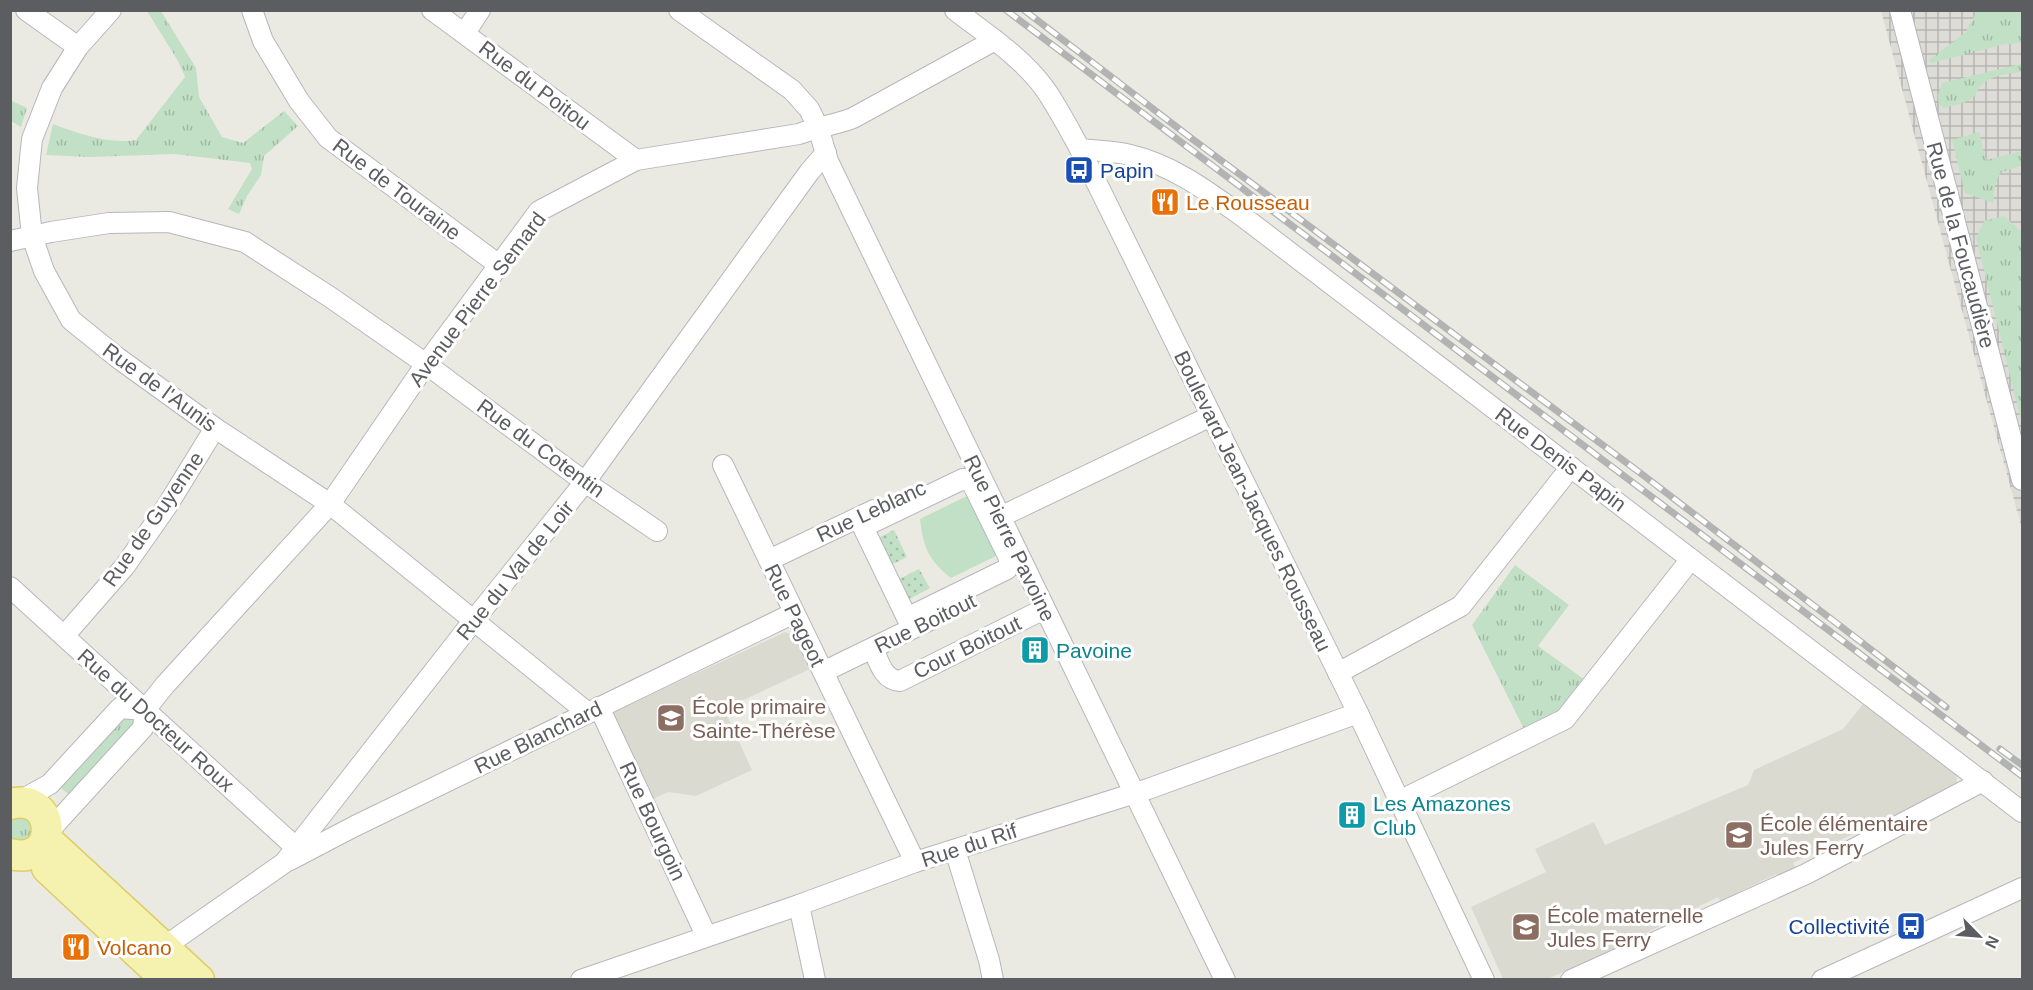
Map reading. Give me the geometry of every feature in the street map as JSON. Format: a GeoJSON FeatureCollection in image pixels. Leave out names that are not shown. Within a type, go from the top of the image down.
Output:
{"type":"FeatureCollection","features":[{"type":"Feature","properties":{"kind":"main road"},"geometry":{"type":"LineString","coordinates":[[14,803],[27,803],[35,806],[42,813],[47,825],[34,845]]}},
{"type":"Feature","properties":{"kind":"main road"},"geometry":{"type":"LineString","coordinates":[[34,845],[164,947],[199,980]]}},
{"type":"Feature","properties":{"kind":"main road"},"geometry":{"type":"LineString","coordinates":[[34,845],[167,980]]}},
{"type":"Feature","properties":{"kind":"street"},"geometry":{"type":"LineString","coordinates":[[26,10],[78,47]]}},
{"type":"Feature","properties":{"kind":"street","name":"Rue de l'Aunis"},"geometry":{"type":"LineString","coordinates":[[111,10],[78,47],[52,88],[32,139],[27,188],[32,236],[44,271],[71,320],[118,358],[215,428],[330,504],[474,620],[594,710]]}},
{"type":"Feature","properties":{"kind":"street","name":"Rue de Touraine"},"geometry":{"type":"LineString","coordinates":[[252,10],[263,41],[299,101],[328,138],[499,265]]}},
{"type":"Feature","properties":{"kind":"street","name":"Rue du Poitou"},"geometry":{"type":"LineString","coordinates":[[432,10],[636,160]]}},
{"type":"Feature","properties":{"kind":"street"},"geometry":{"type":"LineString","coordinates":[[465,33],[480,10]]}},
{"type":"Feature","properties":{"kind":"street","name":"Rue Pierre Pavoine"},"geometry":{"type":"LineString","coordinates":[[679,10],[792,90],[809,109],[818,127],[828,161],[1225,980]]}},
{"type":"Feature","properties":{"kind":"street","name":"Boulevard Jean-Jacques Rousseau"},"geometry":{"type":"LineString","coordinates":[[955,10],[995,40],[1028,69],[1044,88],[1080,149],[1358,713],[1484,980]]}},
{"type":"Feature","properties":{"kind":"street","name":"Rue de la Foucaudière"},"geometry":{"type":"LineString","coordinates":[[1900,10],[2022,480]]}},
{"type":"Feature","properties":{"kind":"street","name":"Avenue Pierre Semard"},"geometry":{"type":"LineString","coordinates":[[34,845],[143,728],[145,710],[330,504],[426,364],[539,211],[636,160],[799,134],[853,118],[995,40]]}},
{"type":"Feature","properties":{"kind":"street","name":"Rue Denis Papin"},"geometry":{"type":"LineString","coordinates":[[1080,149],[1130,155],[1150,161],[1194,182],[1246,219],[2022,812]]}},
{"type":"Feature","properties":{"kind":"street","name":"Rue du Val de Loir"},"geometry":{"type":"LineString","coordinates":[[164,947],[294,854],[474,620],[585,482],[810,171],[826,153]]}},
{"type":"Feature","properties":{"kind":"street","name":"Rue du Cotentin"},"geometry":{"type":"LineString","coordinates":[[10,241],[109,223],[169,222],[245,242],[330,297],[426,364],[585,482],[657,531]]}},
{"type":"Feature","properties":{"kind":"street"},"geometry":{"type":"LineString","coordinates":[[1000,517],[1211,416]]}},
{"type":"Feature","properties":{"kind":"street","name":"Rue de Guyenne"},"geometry":{"type":"LineString","coordinates":[[64,636],[125,566],[167,506],[215,428]]}},
{"type":"Feature","properties":{"kind":"street","name":"Rue Leblanc"},"geometry":{"type":"LineString","coordinates":[[769,560],[974,463]]}},
{"type":"Feature","properties":{"kind":"street","name":"Rue Pageot"},"geometry":{"type":"LineString","coordinates":[[723,465],[915,862]]}},
{"type":"Feature","properties":{"kind":"street"},"geometry":{"type":"LineString","coordinates":[[1338,672],[1461,606],[1571,467]]}},
{"type":"Feature","properties":{"kind":"street"},"geometry":{"type":"LineString","coordinates":[[963,479],[972,483],[1010,560],[1007,569],[907,618],[863,527],[963,479]]}},
{"type":"Feature","properties":{"kind":"street"},"geometry":{"type":"LineString","coordinates":[[1400,801],[1565,719],[1691,559]]}},
{"type":"Feature","properties":{"kind":"street","name":"Rue Boitout"},"geometry":{"type":"LineString","coordinates":[[823,672],[1027,574]]}},
{"type":"Feature","properties":{"kind":"street","name":"Rue du Docteur Roux"},"geometry":{"type":"LineString","coordinates":[[10,587],[145,710],[294,854]]}},
{"type":"Feature","properties":{"kind":"street","name":"Cour Boitout"},"geometry":{"type":"LineString","coordinates":[[873,648],[885,675],[891,680],[900,681],[1044,609]]}},
{"type":"Feature","properties":{"kind":"street","name":"Rue Blanchard"},"geometry":{"type":"LineString","coordinates":[[294,854],[794,613]]}},
{"type":"Feature","properties":{"kind":"street"},"geometry":{"type":"LineString","coordinates":[[14,803],[50,784],[120,708],[145,710]]}},
{"type":"Feature","properties":{"kind":"street","name":"Rue Bourgoin"},"geometry":{"type":"LineString","coordinates":[[594,710],[706,935]]}},
{"type":"Feature","properties":{"kind":"street","name":"Rue du Rif"},"geometry":{"type":"LineString","coordinates":[[581,980],[706,935],[799,905],[915,862],[1148,789],[1358,713]]}},
{"type":"Feature","properties":{"kind":"street"},"geometry":{"type":"LineString","coordinates":[[1571,980],[1806,874],[1983,781]]}},
{"type":"Feature","properties":{"kind":"street"},"geometry":{"type":"LineString","coordinates":[[955,850],[993,980]]}},
{"type":"Feature","properties":{"kind":"street"},"geometry":{"type":"LineString","coordinates":[[1822,980],[2022,888]]}},
{"type":"Feature","properties":{"kind":"street"},"geometry":{"type":"LineString","coordinates":[[799,905],[815,980]]}},
{"type":"Feature","properties":{"kind":"shaded area"},"geometry":{"type":"Polygon","coordinates":[[[1881,11],[2022,11],[2022,529],[1950,267],[1881,11]]]}},
{"type":"Feature","properties":{"kind":"shaded area","name":"École primaire Sainte-Thérèse"},"geometry":{"type":"Polygon","coordinates":[[[785,632],[794,635],[810,669],[724,709],[752,770],[696,796],[668,792],[653,799],[612,713],[785,632]]]}},
{"type":"Feature","properties":{"kind":"shaded area","name":"École élémentaire Jules Ferry"},"geometry":{"type":"Polygon","coordinates":[[[1863,704],[1957,775],[1956,788],[1793,863],[1796,868],[1778,877],[1776,874],[1739,892],[1740,895],[1722,904],[1718,897],[1589,961],[1547,979],[1503,979],[1471,907],[1546,872],[1535,849],[1594,822],[1605,845],[1748,785],[1754,770],[1843,729],[1863,704]]]}},
{"type":"Feature","properties":{"kind":"green space"},"geometry":{"type":"Polygon","coordinates":[[[147,11],[161,11],[196,68],[199,97],[222,137],[243,143],[284,111],[298,126],[264,156],[261,175],[247,196],[239,214],[228,209],[252,169],[250,163],[175,154],[90,157],[46,155],[53,124],[83,135],[115,141],[136,140],[185,77],[178,61],[147,11]]]}},
{"type":"Feature","properties":{"kind":"green space"},"geometry":{"type":"Polygon","coordinates":[[[1977,11],[2022,11],[2022,43],[2005,44],[1932,63],[1929,60],[1966,32],[1977,11]]]}},
{"type":"Feature","properties":{"kind":"green space"},"geometry":{"type":"Polygon","coordinates":[[[2021,64],[2022,72],[1993,77],[1983,84],[1974,97],[1968,101],[1944,108],[1939,104],[1938,96],[1942,83],[2021,64]]]}},
{"type":"Feature","properties":{"kind":"green space"},"geometry":{"type":"Polygon","coordinates":[[[10,100],[27,108],[21,127],[11,121],[10,100]]]}},
{"type":"Feature","properties":{"kind":"green space"},"geometry":{"type":"Polygon","coordinates":[[[1979,132],[1986,160],[2022,151],[2022,165],[2000,173],[1995,185],[1993,203],[1965,193],[1952,140],[1979,132]]]}},
{"type":"Feature","properties":{"kind":"green space"},"geometry":{"type":"Polygon","coordinates":[[[2004,216],[2021,231],[2022,237],[2022,424],[1976,238],[1984,221],[2004,216]]]}},
{"type":"Feature","properties":{"kind":"green space"},"geometry":{"type":"Polygon","coordinates":[[[967,496],[998,555],[951,578],[937,566],[928,553],[920,519],[967,496]]]}},
{"type":"Feature","properties":{"kind":"green space"},"geometry":{"type":"Polygon","coordinates":[[[894,530],[907,557],[889,566],[876,539],[894,530]]]}},
{"type":"Feature","properties":{"kind":"green space"},"geometry":{"type":"Polygon","coordinates":[[[1515,565],[1569,605],[1538,646],[1592,685],[1528,737],[1472,625],[1515,565]]]}},
{"type":"Feature","properties":{"kind":"green space"},"geometry":{"type":"Polygon","coordinates":[[[919,569],[930,588],[906,601],[895,581],[919,569]]]}},
{"type":"Feature","properties":{"kind":"green space"},"geometry":{"type":"Polygon","coordinates":[[[128,713],[137,721],[72,797],[58,786],[128,713]]]}},
{"type":"Feature","properties":{"kind":"green space"},"geometry":{"type":"Polygon","coordinates":[[[23,811],[38,836],[11,846],[11,814],[23,811]]]}},
{"type":"Feature","properties":{"kind":"railway"},"geometry":{"type":"LineString","coordinates":[[1006,10],[2022,776]]}},
{"type":"Feature","properties":{"kind":"railway"},"geometry":{"type":"LineString","coordinates":[[1024,10],[1195,141],[1643,475],[1946,707]]}},
{"type":"Feature","properties":{"kind":"railway"},"geometry":{"type":"LineString","coordinates":[[2000,749],[2022,765]]}},
{"type":"Feature","properties":{"kind":"place","name":"Papin"},"geometry":{"type":"Point","coordinates":[1079,170]}},
{"type":"Feature","properties":{"kind":"place","name":"Le Rousseau"},"geometry":{"type":"Point","coordinates":[1165,202]}},
{"type":"Feature","properties":{"kind":"place","name":"Pavoine"},"geometry":{"type":"Point","coordinates":[1035,650]}},
{"type":"Feature","properties":{"kind":"place","name":"École primaire Sainte-Thérèse"},"geometry":{"type":"Point","coordinates":[671,718]}},
{"type":"Feature","properties":{"kind":"place","name":"Les Amazones Club"},"geometry":{"type":"Point","coordinates":[1352,815]}},
{"type":"Feature","properties":{"kind":"place","name":"École élémentaire Jules Ferry"},"geometry":{"type":"Point","coordinates":[1739,835]}},
{"type":"Feature","properties":{"kind":"place","name":"Collectivité"},"geometry":{"type":"Point","coordinates":[1911,926]}},
{"type":"Feature","properties":{"kind":"place","name":"École maternelle Jules Ferry"},"geometry":{"type":"Point","coordinates":[1526,927]}},
{"type":"Feature","properties":{"kind":"place","name":"Volcano"},"geometry":{"type":"Point","coordinates":[76,947]}}]}
